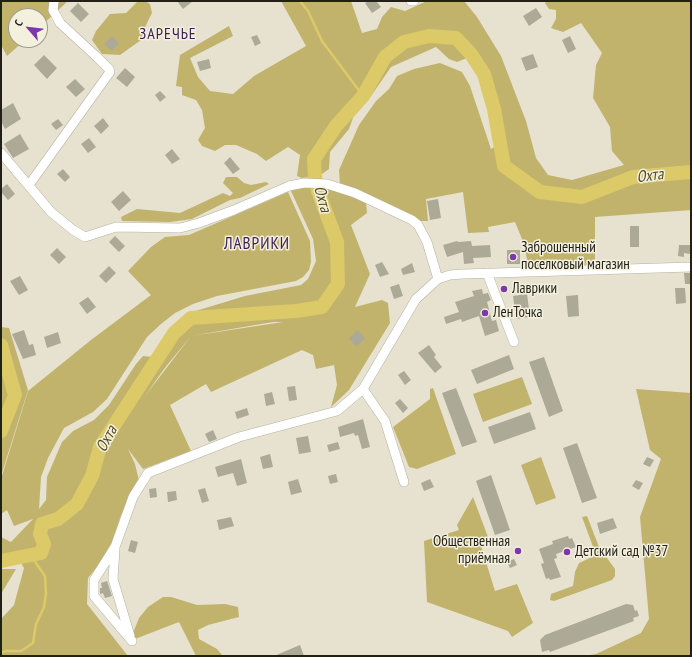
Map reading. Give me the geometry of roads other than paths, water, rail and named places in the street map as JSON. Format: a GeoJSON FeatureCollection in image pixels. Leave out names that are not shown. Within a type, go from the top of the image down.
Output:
{"type":"FeatureCollection","features":[{"type":"Feature","properties":{"kind":"street"},"geometry":{"type":"LineString","coordinates":[[29,185],[110,72],[98,58],[60,23],[53,10],[54,1]]}},
{"type":"Feature","properties":{"kind":"street"},"geometry":{"type":"LineString","coordinates":[[1,153],[51,212],[73,230],[85,237],[116,227],[180,228],[199,223],[234,210],[285,188],[304,183],[327,184],[355,194],[412,220],[418,225],[427,242],[438,279]]}},
{"type":"Feature","properties":{"kind":"street"},"geometry":{"type":"LineString","coordinates":[[115,547],[112,579],[132,641],[94,596],[94,580],[115,547],[133,497],[148,473],[239,437],[336,411],[363,389],[416,299],[438,279],[450,275],[487,273],[691,267]]}},
{"type":"Feature","properties":{"kind":"street"},"geometry":{"type":"LineString","coordinates":[[487,273],[514,342]]}},
{"type":"Feature","properties":{"kind":"street"},"geometry":{"type":"LineString","coordinates":[[363,389],[385,421],[404,482]]}},
{"type":"Feature","properties":{"kind":"waterway"},"geometry":{"type":"LineString","coordinates":[[300,1],[308,11],[322,41],[363,96]]}},
{"type":"Feature","properties":{"kind":"waterway","name":"Охта"},"geometry":{"type":"LineString","coordinates":[[1,561],[41,553],[44,544],[40,534],[42,524],[58,519],[77,504],[92,476],[100,447],[174,333],[191,318],[296,311],[322,307],[338,284],[337,242],[318,191],[315,177],[314,159],[336,126],[363,96],[385,57],[404,42],[429,36],[456,38],[471,54],[484,74],[494,109],[504,166],[540,192],[582,197],[633,177],[691,172]]}},
{"type":"Feature","properties":{"kind":"waterway","name":"Охта"},"geometry":{"type":"LineString","coordinates":[[1,345],[15,395],[1,431]]}},
{"type":"Feature","properties":{"kind":"waterway"},"geometry":{"type":"LineString","coordinates":[[1,653],[5,651],[21,651],[33,643],[36,624],[44,607],[46,594],[45,576],[31,556]]}},
{"type":"Feature","properties":{"kind":"place","name":"Заброшенный поселковый магазин"},"geometry":{"type":"Point","coordinates":[513,257]}},
{"type":"Feature","properties":{"kind":"place","name":"Лаврики"},"geometry":{"type":"Point","coordinates":[504,289]}},
{"type":"Feature","properties":{"kind":"place","name":"ЛенТочка"},"geometry":{"type":"Point","coordinates":[485,313]}},
{"type":"Feature","properties":{"kind":"place","name":"Общественная приёмная"},"geometry":{"type":"Point","coordinates":[518,551]}},
{"type":"Feature","properties":{"kind":"place","name":"Детский сад №37"},"geometry":{"type":"Point","coordinates":[567,552]}},
{"type":"Feature","properties":{"kind":"district","name":"ЗАРЕЧЬЕ"},"geometry":{"type":"Point","coordinates":[168,34]}},
{"type":"Feature","properties":{"kind":"district","name":"ЛАВРИКИ"},"geometry":{"type":"Point","coordinates":[257,244]}}]}
